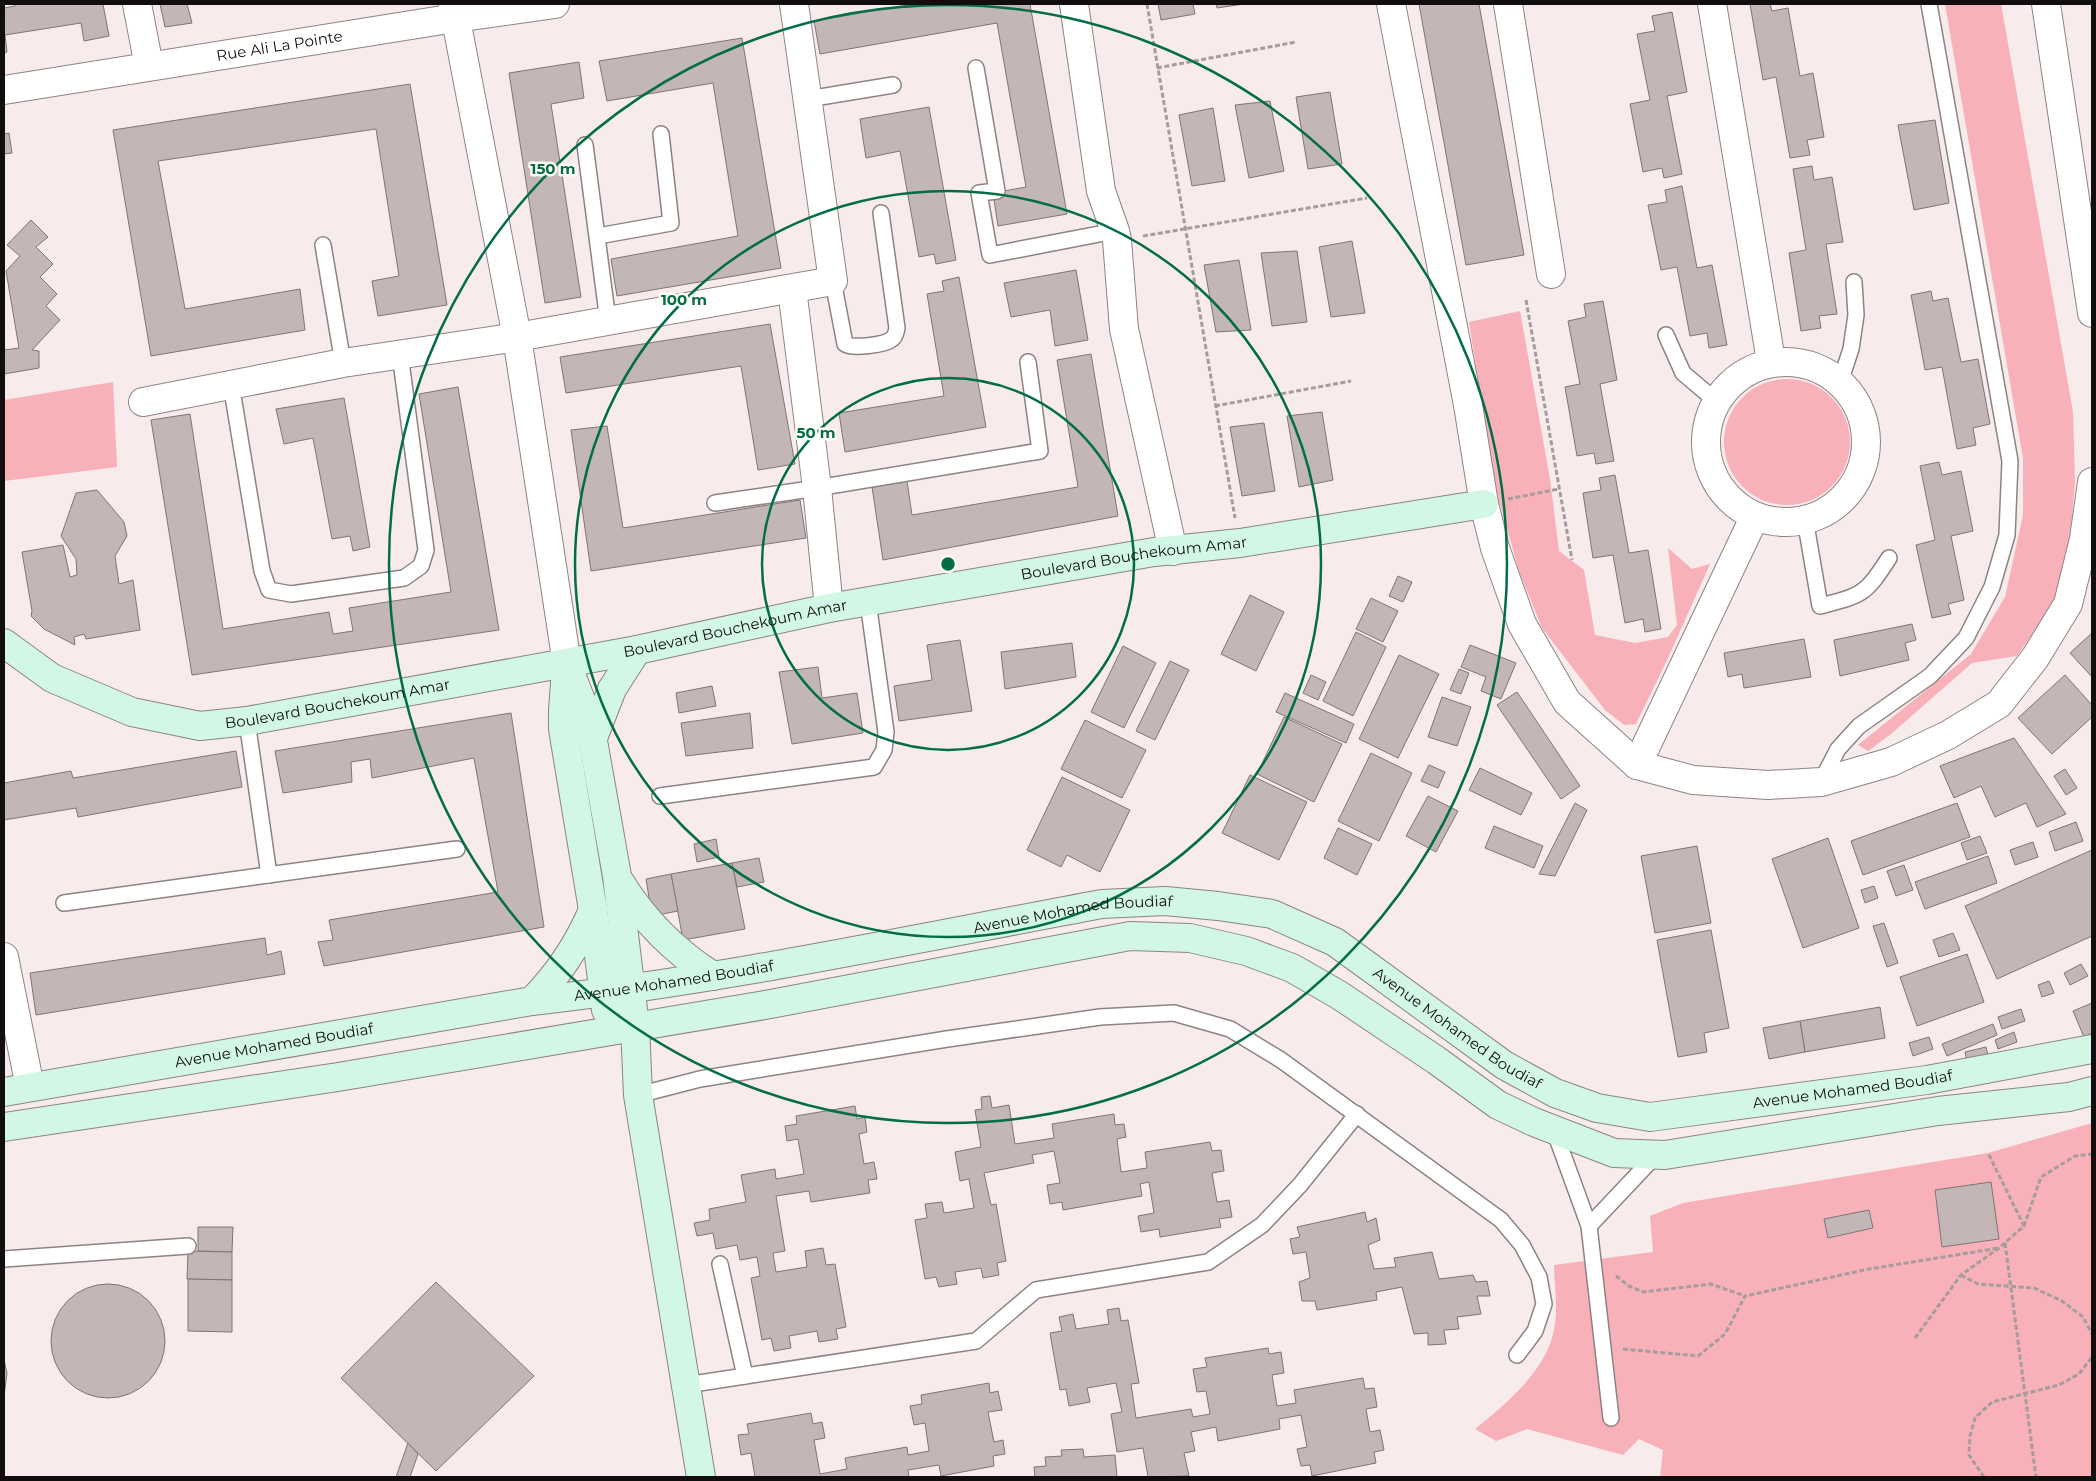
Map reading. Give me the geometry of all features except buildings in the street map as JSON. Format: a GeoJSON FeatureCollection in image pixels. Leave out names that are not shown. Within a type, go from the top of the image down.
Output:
{"type":"FeatureCollection","features":[{"type":"Feature","properties":{"kind":"main road","name":"Boulevard Bouchekoum Amar"},"geometry":{"type":"LineString","coordinates":[[4,643],[52,678],[132,712],[200,726],[247,721],[567,664],[829,608],[1144,554],[1240,544],[1484,504]]}},
{"type":"Feature","properties":{"kind":"main road"},"geometry":{"type":"LineString","coordinates":[[593,738],[612,689],[637,650]]}},
{"type":"Feature","properties":{"kind":"main road"},"geometry":{"type":"LineString","coordinates":[[567,664],[586,711],[593,738],[617,876],[632,987],[623,1028]]}},
{"type":"Feature","properties":{"kind":"main road"},"geometry":{"type":"LineString","coordinates":[[567,664],[563,729],[593,910],[603,993],[623,1028],[638,1095],[701,1477]]}},
{"type":"Feature","properties":{"kind":"main road"},"geometry":{"type":"LineString","coordinates":[[617,876],[649,922],[690,960],[713,976]]}},
{"type":"Feature","properties":{"kind":"main road","name":"Avenue Mohamed Boudiaf"},"geometry":{"type":"LineString","coordinates":[[17,1089],[532,1001],[603,993],[632,987],[713,976],[1102,904],[1165,901],[1272,914],[1335,942],[1504,1065],[1555,1093],[1597,1108],[1650,1117],[1927,1080],[2092,1049]]}},
{"type":"Feature","properties":{"kind":"main road"},"geometry":{"type":"LineString","coordinates":[[532,1001],[548,985],[574,950],[593,910]]}},
{"type":"Feature","properties":{"kind":"main road","name":"Avenue Mohamed Boudiaf"},"geometry":{"type":"LineString","coordinates":[[4,1127],[338,1077],[765,1004],[1130,936],[1190,938],[1246,950],[1292,968],[1339,995],[1436,1060],[1498,1105],[1554,1130],[1614,1153],[1665,1155],[1938,1111],[2069,1097],[2092,1091]]}},
{"type":"Feature","properties":{"kind":"street"},"geometry":{"type":"LineString","coordinates":[[137,4],[149,66]]}},
{"type":"Feature","properties":{"kind":"street","name":"Rue Ali La Pointe"},"geometry":{"type":"LineString","coordinates":[[4,90],[454,11],[555,4]]}},
{"type":"Feature","properties":{"kind":"street"},"geometry":{"type":"LineString","coordinates":[[143,402],[343,363],[608,321],[833,281],[794,4]]}},
{"type":"Feature","properties":{"kind":"street"},"geometry":{"type":"LineString","coordinates":[[1074,4],[1100,191],[1116,235],[1124,329],[1173,551]]}},
{"type":"Feature","properties":{"kind":"street"},"geometry":{"type":"LineString","coordinates":[[1391,4],[1468,404],[1484,504],[1496,548],[1522,624],[1567,702],[1637,765],[1693,780],[1768,785],[1821,782],[1891,762],[1948,735],[1999,704],[2035,658],[2068,604],[2084,539],[2092,482]]}},
{"type":"Feature","properties":{"kind":"street"},"geometry":{"type":"LineString","coordinates":[[1508,4],[1552,274]]}},
{"type":"Feature","properties":{"kind":"street"},"geometry":{"type":"LineString","coordinates":[[1712,4],[1771,361]]}},
{"type":"Feature","properties":{"kind":"street"},"geometry":{"type":"LineString","coordinates":[[2046,4],[2092,313]]}},
{"type":"Feature","properties":{"kind":"street"},"geometry":{"type":"LineString","coordinates":[[454,11],[517,336],[567,664]]}},
{"type":"Feature","properties":{"kind":"street"},"geometry":{"type":"LineString","coordinates":[[792,289],[817,488],[829,608]]}},
{"type":"Feature","properties":{"kind":"street"},"geometry":{"type":"LineString","coordinates":[[1771,361],[1812,365],[1840,382],[1861,413],[1866,436],[1863,464],[1853,486],[1834,506],[1816,517],[1789,523],[1754,518],[1717,485],[1706,452],[1706,427],[1716,401],[1732,381],[1748,369],[1771,361]]}},
{"type":"Feature","properties":{"kind":"street"},"geometry":{"type":"LineString","coordinates":[[1637,765],[1754,518]]}},
{"type":"Feature","properties":{"kind":"street"},"geometry":{"type":"LineString","coordinates":[[4,956],[17,1089]]}},
{"type":"Feature","properties":{"kind":"lane"},"geometry":{"type":"LineString","coordinates":[[1821,782],[1838,749],[1859,726],[1930,676],[1966,638],[1992,587],[2007,535],[2010,461],[1929,4]]}},
{"type":"Feature","properties":{"kind":"lane"},"geometry":{"type":"LineString","coordinates":[[976,68],[997,190],[979,193],[990,255],[1116,235]]}},
{"type":"Feature","properties":{"kind":"lane"},"geometry":{"type":"LineString","coordinates":[[808,98],[892,85]]}},
{"type":"Feature","properties":{"kind":"lane"},"geometry":{"type":"LineString","coordinates":[[598,236],[672,223],[661,134]]}},
{"type":"Feature","properties":{"kind":"lane"},"geometry":{"type":"LineString","coordinates":[[585,145],[608,321]]}},
{"type":"Feature","properties":{"kind":"lane"},"geometry":{"type":"LineString","coordinates":[[833,281],[845,344],[855,347],[888,341],[893,338],[897,328],[881,213]]}},
{"type":"Feature","properties":{"kind":"lane"},"geometry":{"type":"LineString","coordinates":[[324,245],[343,363]]}},
{"type":"Feature","properties":{"kind":"lane"},"geometry":{"type":"LineString","coordinates":[[1840,382],[1851,349],[1856,315],[1854,282]]}},
{"type":"Feature","properties":{"kind":"lane"},"geometry":{"type":"LineString","coordinates":[[1666,335],[1683,373],[1716,401]]}},
{"type":"Feature","properties":{"kind":"lane"},"geometry":{"type":"LineString","coordinates":[[231,384],[262,571],[270,590],[291,594],[404,578],[421,566],[426,550],[400,354]]}},
{"type":"Feature","properties":{"kind":"lane"},"geometry":{"type":"LineString","coordinates":[[715,503],[1040,451],[1028,362]]}},
{"type":"Feature","properties":{"kind":"lane"},"geometry":{"type":"LineString","coordinates":[[1805,519],[1820,606],[1857,596],[1873,584],[1889,558]]}},
{"type":"Feature","properties":{"kind":"lane"},"geometry":{"type":"LineString","coordinates":[[660,796],[874,767],[884,750],[886,732],[868,602]]}},
{"type":"Feature","properties":{"kind":"lane"},"geometry":{"type":"LineString","coordinates":[[247,721],[270,875]]}},
{"type":"Feature","properties":{"kind":"lane"},"geometry":{"type":"LineString","coordinates":[[64,903],[458,849]]}},
{"type":"Feature","properties":{"kind":"lane"},"geometry":{"type":"LineString","coordinates":[[638,1095],[700,1079],[1100,1017],[1174,1013],[1230,1029],[1281,1060],[1501,1220],[1522,1246],[1539,1277],[1544,1304],[1535,1332],[1517,1354]]}},
{"type":"Feature","properties":{"kind":"lane"},"geometry":{"type":"LineString","coordinates":[[686,1384],[976,1342],[1036,1290],[1208,1262],[1262,1225],[1300,1185],[1357,1114]]}},
{"type":"Feature","properties":{"kind":"lane"},"geometry":{"type":"LineString","coordinates":[[1554,1130],[1589,1226],[1611,1418]]}},
{"type":"Feature","properties":{"kind":"lane"},"geometry":{"type":"LineString","coordinates":[[1589,1226],[1656,1155]]}},
{"type":"Feature","properties":{"kind":"lane"},"geometry":{"type":"LineString","coordinates":[[4,1259],[188,1246]]}},
{"type":"Feature","properties":{"kind":"lane"},"geometry":{"type":"LineString","coordinates":[[720,1264],[745,1376]]}},
{"type":"Feature","properties":{"kind":"path"},"geometry":{"type":"LineString","coordinates":[[1147,4],[1184,229],[1240,544]]}},
{"type":"Feature","properties":{"kind":"path"},"geometry":{"type":"LineString","coordinates":[[1157,68],[1296,42]]}},
{"type":"Feature","properties":{"kind":"path"},"geometry":{"type":"LineString","coordinates":[[1116,235],[1184,229],[1367,198]]}},
{"type":"Feature","properties":{"kind":"path"},"geometry":{"type":"LineString","coordinates":[[1526,300],[1572,560]]}},
{"type":"Feature","properties":{"kind":"path"},"geometry":{"type":"LineString","coordinates":[[1215,406],[1351,381]]}},
{"type":"Feature","properties":{"kind":"path"},"geometry":{"type":"LineString","coordinates":[[1484,504],[1559,490]]}},
{"type":"Feature","properties":{"kind":"path"},"geometry":{"type":"LineString","coordinates":[[1988,1153],[2024,1226]]}},
{"type":"Feature","properties":{"kind":"path"},"geometry":{"type":"LineString","coordinates":[[1915,1338],[1961,1275],[1999,1248],[2024,1226],[2041,1177],[2075,1156],[2092,1154]]}},
{"type":"Feature","properties":{"kind":"path"},"geometry":{"type":"LineString","coordinates":[[2005,1243],[2036,1477]]}},
{"type":"Feature","properties":{"kind":"path"},"geometry":{"type":"LineString","coordinates":[[1594,1274],[1610,1272],[1629,1286],[1643,1292],[1711,1284],[1745,1296],[1869,1269],[1999,1248]]}},
{"type":"Feature","properties":{"kind":"path"},"geometry":{"type":"LineString","coordinates":[[1961,1275],[1978,1284],[2034,1288],[2062,1300],[2083,1318],[2092,1334]]}},
{"type":"Feature","properties":{"kind":"path"},"geometry":{"type":"LineString","coordinates":[[1603,1347],[1698,1356],[1725,1334],[1745,1296]]}},
{"type":"Feature","properties":{"kind":"path"},"geometry":{"type":"LineString","coordinates":[[1984,1477],[1969,1455],[1970,1436],[1975,1418],[1992,1402],[2059,1385],[2079,1374],[2092,1357]]}},
{"type":"Feature","properties":{"kind":"shaded area"},"geometry":{"type":"Polygon","coordinates":[[[1945,4],[2001,4],[2073,412],[2075,482],[2070,542],[2053,604],[2017,656],[1972,663],[1891,734],[1868,751],[1858,745],[1971,654],[2005,597],[2023,515],[2023,458],[1945,4]]]}},
{"type":"Feature","properties":{"kind":"shaded area"},"geometry":{"type":"Polygon","coordinates":[[[1520,311],[1550,479],[1559,551],[1584,570],[1595,635],[1635,643],[1668,637],[1677,625],[1668,548],[1692,569],[1710,564],[1636,724],[1624,725],[1605,710],[1542,628],[1519,571],[1494,483],[1469,322],[1520,311]]]}},
{"type":"Feature","properties":{"kind":"shaded area"},"geometry":{"type":"Polygon","coordinates":[[[1787,379],[1811,384],[1831,398],[1845,418],[1850,442],[1845,466],[1831,486],[1811,500],[1787,505],[1763,500],[1743,486],[1729,466],[1724,442],[1729,418],[1743,398],[1763,384],[1787,379]]]}},
{"type":"Feature","properties":{"kind":"shaded area"},"geometry":{"type":"Polygon","coordinates":[[[113,382],[117,467],[4,481],[4,400],[113,382]]]}},
{"type":"Feature","properties":{"kind":"shaded area"},"geometry":{"type":"Polygon","coordinates":[[[2092,1123],[2092,1477],[1660,1477],[1663,1450],[1639,1439],[1623,1455],[1527,1429],[1496,1441],[1475,1429],[1513,1396],[1536,1369],[1545,1354],[1552,1339],[1556,1316],[1554,1265],[1653,1252],[1650,1216],[1683,1203],[1988,1153],[2092,1123]]]}}]}
